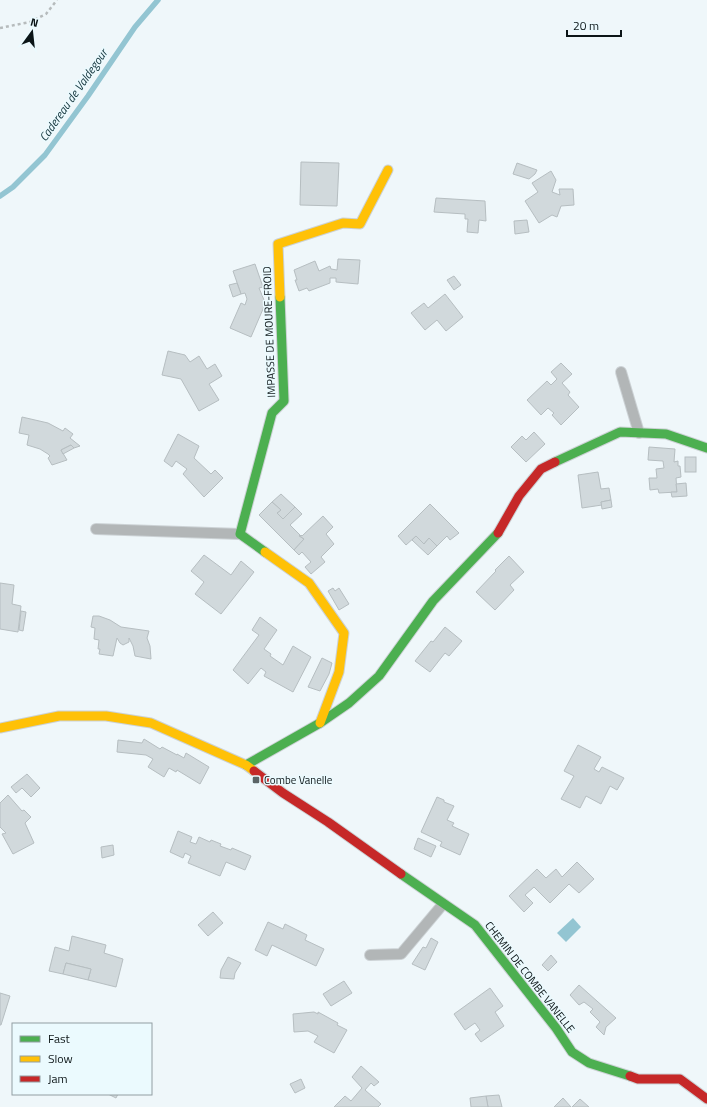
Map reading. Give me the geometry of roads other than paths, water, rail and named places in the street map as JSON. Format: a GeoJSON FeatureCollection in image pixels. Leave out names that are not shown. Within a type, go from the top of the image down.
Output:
{"type":"FeatureCollection","features":[{"type":"Feature","properties":{"kind":"street","name":"IMPASSE DE MOURE-FROID"},"geometry":{"type":"LineString","coordinates":[[240,534],[272,412],[284,401],[278,244],[343,223],[360,224],[388,170]]}},
{"type":"Feature","properties":{"kind":"street"},"geometry":{"type":"LineString","coordinates":[[246,765],[320,723],[349,703],[379,676],[433,601],[496,536],[519,496],[541,469],[620,432],[666,434],[707,448]]}},
{"type":"Feature","properties":{"kind":"street"},"geometry":{"type":"LineString","coordinates":[[240,534],[310,583],[344,633],[339,672],[320,723]]}},
{"type":"Feature","properties":{"kind":"street","name":"CHEMIN DE COMBE VANELLE"},"geometry":{"type":"LineString","coordinates":[[0,728],[59,716],[106,716],[151,723],[246,765],[283,794],[328,822],[475,926],[556,1028],[572,1052],[589,1063],[638,1079],[680,1079],[707,1098]]}},
{"type":"Feature","properties":{"kind":"lane"},"geometry":{"type":"LineString","coordinates":[[621,372],[639,433]]}},
{"type":"Feature","properties":{"kind":"lane"},"geometry":{"type":"LineString","coordinates":[[96,529],[240,534]]}},
{"type":"Feature","properties":{"kind":"lane"},"geometry":{"type":"LineString","coordinates":[[370,955],[401,954],[443,904]]}},
{"type":"Feature","properties":{"kind":"water"},"geometry":{"type":"Polygon","coordinates":[[[573,918],[581,927],[566,942],[557,933],[573,918]]]}},
{"type":"Feature","properties":{"kind":"waterway","name":"Cadereau de Valdegour"},"geometry":{"type":"LineString","coordinates":[[0,196],[13,187],[45,155],[88,96],[135,27],[158,0]]}},
{"type":"Feature","properties":{"kind":"place","name":"Combe Vanelle"},"geometry":{"type":"Point","coordinates":[256,780]}}]}
